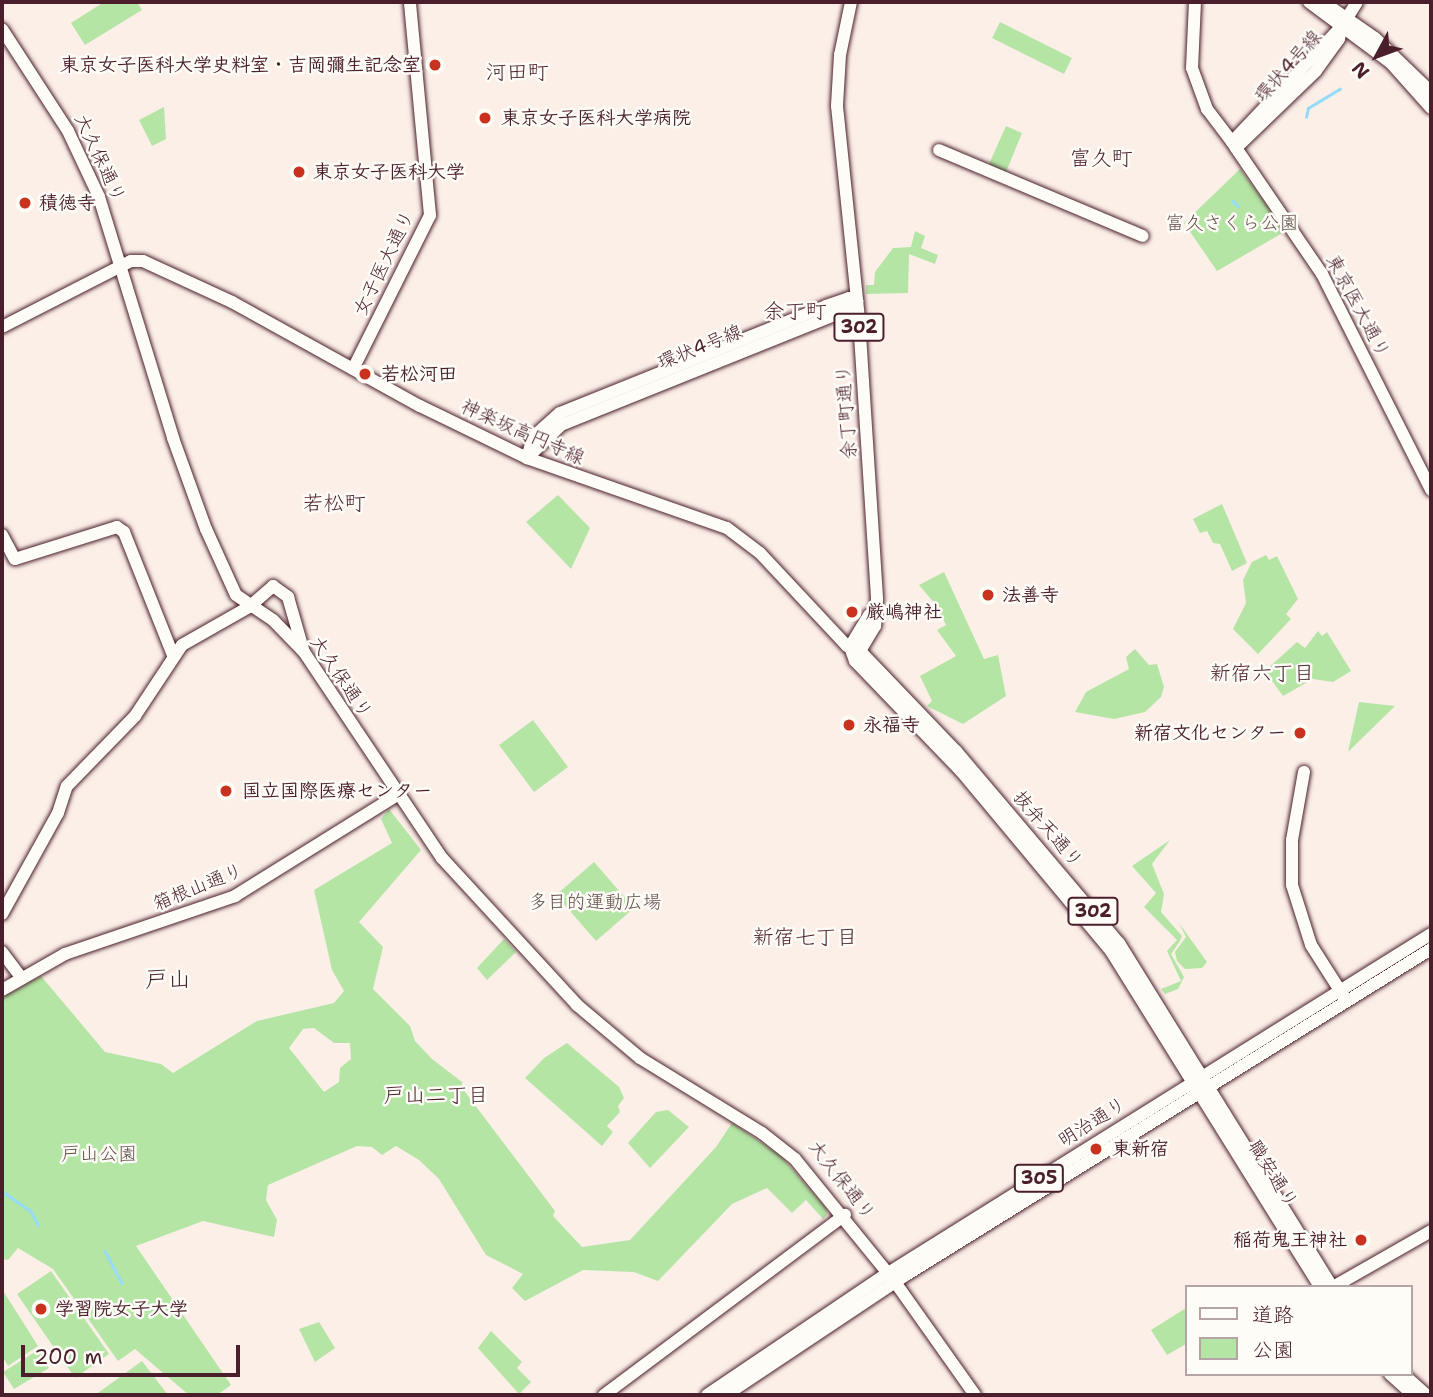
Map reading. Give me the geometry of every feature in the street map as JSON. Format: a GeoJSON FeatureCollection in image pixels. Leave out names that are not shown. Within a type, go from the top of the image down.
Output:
{"type":"FeatureCollection","features":[{"type":"Feature","properties":{"kind":"main road","name":"女子医大通り"},"geometry":{"type":"LineString","coordinates":[[353,369],[430,215],[410,2]]}},
{"type":"Feature","properties":{"kind":"main road","name":"余丁町通り"},"geometry":{"type":"LineString","coordinates":[[843,2],[831,63],[830,104],[852,303]]}},
{"type":"Feature","properties":{"kind":"main road","name":"余丁町通り"},"geometry":{"type":"LineString","coordinates":[[851,2],[836,90],[852,303],[869,599],[867,623],[855,648]]}},
{"type":"Feature","properties":{"kind":"main road","name":"東京医大通り"},"geometry":{"type":"LineString","coordinates":[[1195,2],[1192,68],[1208,109],[1322,274],[1431,490]]}},
{"type":"Feature","properties":{"kind":"main road"},"geometry":{"type":"LineString","coordinates":[[1309,2],[1375,37],[1431,92]]}},
{"type":"Feature","properties":{"kind":"main road"},"geometry":{"type":"LineString","coordinates":[[1324,2],[1403,74],[1431,108]]}},
{"type":"Feature","properties":{"kind":"main road","name":"環状4号線"},"geometry":{"type":"LineString","coordinates":[[1234,145],[1316,71],[1339,39],[1357,2]]}},
{"type":"Feature","properties":{"kind":"main road","name":"大久保通り"},"geometry":{"type":"LineString","coordinates":[[2,29],[75,142],[122,265],[167,420],[226,580],[249,607],[273,620],[304,652],[397,795],[442,858],[577,1005],[640,1058],[718,1104],[752,1119],[788,1144],[891,1278],[975,1395]]}},
{"type":"Feature","properties":{"kind":"main road"},"geometry":{"type":"LineString","coordinates":[[939,150],[1143,236]]}},
{"type":"Feature","properties":{"kind":"main road","name":"神楽坂高円寺線"},"geometry":{"type":"LineString","coordinates":[[122,265],[142,261],[211,291],[353,369],[527,458],[715,522],[739,535],[855,648]]}},
{"type":"Feature","properties":{"kind":"main road"},"geometry":{"type":"LineString","coordinates":[[2,327],[122,265]]}},
{"type":"Feature","properties":{"kind":"main road","name":"環状4号線"},"geometry":{"type":"LineString","coordinates":[[527,458],[561,425],[852,303]]}},
{"type":"Feature","properties":{"kind":"main road"},"geometry":{"type":"LineString","coordinates":[[2,536],[15,559],[117,527],[124,532],[173,655]]}},
{"type":"Feature","properties":{"kind":"main road"},"geometry":{"type":"LineString","coordinates":[[2,914],[58,813],[67,786],[135,716],[182,645],[249,607],[268,587],[279,587],[288,597],[304,652]]}},
{"type":"Feature","properties":{"kind":"main road","name":"抜弁天通り"},"geometry":{"type":"LineString","coordinates":[[855,648],[855,661],[1028,850],[1111,951],[1199,1084]]}},
{"type":"Feature","properties":{"kind":"main road","name":"抜弁天通り"},"geometry":{"type":"LineString","coordinates":[[855,648],[965,761],[1119,943],[1199,1084]]}},
{"type":"Feature","properties":{"kind":"main road"},"geometry":{"type":"LineString","coordinates":[[940,758],[1032,864],[1043,869]]}},
{"type":"Feature","properties":{"kind":"main road"},"geometry":{"type":"LineString","coordinates":[[1304,772],[1292,840],[1292,885],[1311,945],[1343,995]]}},
{"type":"Feature","properties":{"kind":"main road","name":"箱根山通り"},"geometry":{"type":"LineString","coordinates":[[2,990],[21,977],[75,950],[235,896],[397,795]]}},
{"type":"Feature","properties":{"kind":"main road","name":"明治通り"},"geometry":{"type":"LineString","coordinates":[[707,1395],[1343,995],[1431,934]]}},
{"type":"Feature","properties":{"kind":"main road","name":"明治通り"},"geometry":{"type":"LineString","coordinates":[[1343,995],[1431,948]]}},
{"type":"Feature","properties":{"kind":"main road"},"geometry":{"type":"LineString","coordinates":[[2,952],[21,977]]}},
{"type":"Feature","properties":{"kind":"main road","name":"職安通り"},"geometry":{"type":"LineString","coordinates":[[1199,1084],[1320,1285]]}},
{"type":"Feature","properties":{"kind":"main road","name":"職安通り"},"geometry":{"type":"LineString","coordinates":[[1199,1084],[1332,1285]]}},
{"type":"Feature","properties":{"kind":"main road"},"geometry":{"type":"LineString","coordinates":[[604,1395],[843,1217]]}},
{"type":"Feature","properties":{"kind":"main road"},"geometry":{"type":"LineString","coordinates":[[1336,1285],[1431,1231]]}},
{"type":"Feature","properties":{"kind":"main road","name":"明治通り"},"geometry":{"type":"LineString","coordinates":[[726,1395],[891,1278]]}},
{"type":"Feature","properties":{"kind":"main road"},"geometry":{"type":"LineString","coordinates":[[1392,1376],[1413,1395]]}},
{"type":"Feature","properties":{"kind":"main road"},"geometry":{"type":"LineString","coordinates":[[1405,1376],[1426,1395]]}},
{"type":"Feature","properties":{"kind":"green space"},"geometry":{"type":"Polygon","coordinates":[[[104,2],[137,2],[142,10],[85,45],[71,23],[104,2]]]}},
{"type":"Feature","properties":{"kind":"green space"},"geometry":{"type":"Polygon","coordinates":[[[1000,22],[1072,58],[1064,74],[992,38],[1000,22]]]}},
{"type":"Feature","properties":{"kind":"green space"},"geometry":{"type":"Polygon","coordinates":[[[164,107],[166,139],[152,146],[139,120],[164,107]]]}},
{"type":"Feature","properties":{"kind":"green space"},"geometry":{"type":"Polygon","coordinates":[[[1006,126],[1022,133],[1006,172],[989,164],[1006,126]]]}},
{"type":"Feature","properties":{"kind":"green space","name":"富久さくら公園"},"geometry":{"type":"Polygon","coordinates":[[[1240,169],[1286,231],[1217,271],[1184,223],[1240,169]]]}},
{"type":"Feature","properties":{"kind":"green space"},"geometry":{"type":"Polygon","coordinates":[[[915,231],[925,236],[921,248],[938,255],[935,264],[909,254],[908,293],[866,294],[866,285],[874,285],[875,272],[893,248],[911,247],[915,231]]]}},
{"type":"Feature","properties":{"kind":"green space"},"geometry":{"type":"Polygon","coordinates":[[[558,495],[590,528],[571,569],[526,522],[558,495]]]}},
{"type":"Feature","properties":{"kind":"green space"},"geometry":{"type":"Polygon","coordinates":[[[1222,504],[1247,563],[1232,571],[1220,544],[1213,543],[1207,531],[1200,533],[1193,519],[1222,504]]]}},
{"type":"Feature","properties":{"kind":"green space"},"geometry":{"type":"Polygon","coordinates":[[[1266,555],[1269,560],[1277,556],[1298,599],[1286,614],[1291,619],[1258,654],[1233,629],[1246,603],[1243,580],[1252,562],[1266,555]]]}},
{"type":"Feature","properties":{"kind":"green space"},"geometry":{"type":"Polygon","coordinates":[[[944,572],[984,659],[998,655],[1006,696],[963,724],[927,706],[932,701],[920,676],[956,656],[937,630],[946,625],[936,605],[919,585],[944,572]]]}},
{"type":"Feature","properties":{"kind":"green space"},"geometry":{"type":"Polygon","coordinates":[[[1318,631],[1322,636],[1327,632],[1351,671],[1333,682],[1313,679],[1283,696],[1265,671],[1297,642],[1305,648],[1318,631]]]}},
{"type":"Feature","properties":{"kind":"green space"},"geometry":{"type":"Polygon","coordinates":[[[1135,649],[1149,665],[1157,664],[1164,687],[1161,697],[1145,712],[1114,719],[1075,712],[1086,692],[1129,669],[1126,657],[1135,649]]]}},
{"type":"Feature","properties":{"kind":"green space"},"geometry":{"type":"Polygon","coordinates":[[[1359,702],[1395,706],[1348,752],[1359,702]]]}},
{"type":"Feature","properties":{"kind":"green space"},"geometry":{"type":"Polygon","coordinates":[[[533,720],[568,767],[534,792],[499,745],[533,720]]]}},
{"type":"Feature","properties":{"kind":"green space","name":"戸山公園"},"geometry":{"type":"Polygon","coordinates":[[[389,809],[421,850],[359,922],[383,947],[373,989],[410,1026],[415,1041],[432,1059],[462,1082],[462,1088],[555,1211],[553,1216],[582,1247],[630,1240],[716,1147],[732,1123],[780,1155],[826,1208],[827,1215],[823,1219],[806,1200],[792,1213],[767,1188],[732,1204],[658,1281],[634,1272],[583,1270],[525,1301],[512,1288],[523,1274],[486,1255],[439,1179],[419,1160],[396,1146],[382,1155],[372,1147],[357,1146],[268,1185],[266,1200],[277,1220],[274,1237],[203,1221],[136,1246],[231,1385],[217,1395],[189,1395],[135,1349],[118,1361],[53,1269],[18,1248],[8,1260],[2,1259],[2,997],[41,976],[105,1052],[161,1064],[173,1073],[257,1021],[334,1003],[344,991],[332,970],[314,890],[392,843],[381,819],[389,809]],[[314,1028],[303,1029],[289,1048],[324,1092],[339,1082],[340,1068],[351,1059],[350,1043],[334,1043],[314,1028]]]}},
{"type":"Feature","properties":{"kind":"green space"},"geometry":{"type":"Polygon","coordinates":[[[1170,840],[1152,864],[1164,894],[1161,912],[1182,936],[1171,954],[1184,977],[1178,989],[1165,994],[1161,989],[1181,981],[1167,951],[1177,940],[1144,907],[1156,893],[1132,866],[1170,840]]]}},
{"type":"Feature","properties":{"kind":"green space","name":"多目的運動広場"},"geometry":{"type":"Polygon","coordinates":[[[594,862],[634,908],[596,941],[556,895],[594,862]]]}},
{"type":"Feature","properties":{"kind":"green space"},"geometry":{"type":"Polygon","coordinates":[[[1179,923],[1207,962],[1202,968],[1185,969],[1177,961],[1175,952],[1186,937],[1179,923]]]}},
{"type":"Feature","properties":{"kind":"green space"},"geometry":{"type":"Polygon","coordinates":[[[504,939],[516,952],[487,980],[477,968],[504,939]]]}},
{"type":"Feature","properties":{"kind":"green space"},"geometry":{"type":"Polygon","coordinates":[[[567,1043],[619,1087],[624,1098],[618,1106],[620,1112],[607,1126],[613,1132],[602,1146],[525,1078],[544,1058],[567,1043]]]}},
{"type":"Feature","properties":{"kind":"green space"},"geometry":{"type":"Polygon","coordinates":[[[668,1110],[689,1127],[650,1168],[628,1143],[656,1112],[668,1110]]]}},
{"type":"Feature","properties":{"kind":"green space"},"geometry":{"type":"Polygon","coordinates":[[[51,1271],[109,1354],[75,1378],[17,1294],[51,1271]]]}},
{"type":"Feature","properties":{"kind":"green space"},"geometry":{"type":"Polygon","coordinates":[[[2,1289],[38,1346],[8,1366],[2,1356],[2,1289]]]}},
{"type":"Feature","properties":{"kind":"green space"},"geometry":{"type":"Polygon","coordinates":[[[1184,1309],[1184,1345],[1167,1355],[1151,1330],[1184,1309]]]}},
{"type":"Feature","properties":{"kind":"green space"},"geometry":{"type":"Polygon","coordinates":[[[319,1322],[335,1348],[315,1362],[299,1329],[319,1322]]]}},
{"type":"Feature","properties":{"kind":"green space"},"geometry":{"type":"Polygon","coordinates":[[[491,1331],[522,1362],[517,1368],[531,1382],[519,1394],[478,1348],[491,1331]]]}},
{"type":"Feature","properties":{"kind":"green space"},"geometry":{"type":"Polygon","coordinates":[[[38,1350],[49,1368],[14,1389],[3,1372],[38,1350]]]}},
{"type":"Feature","properties":{"kind":"green space"},"geometry":{"type":"Polygon","coordinates":[[[142,1361],[168,1395],[95,1395],[142,1361]]]}},
{"type":"Feature","properties":{"kind":"waterway"},"geometry":{"type":"LineString","coordinates":[[1306,117],[1308,108],[1340,89]]}},
{"type":"Feature","properties":{"kind":"waterway"},"geometry":{"type":"LineString","coordinates":[[1233,201],[1238,206]]}},
{"type":"Feature","properties":{"kind":"waterway"},"geometry":{"type":"LineString","coordinates":[[2,1191],[31,1211],[38,1225]]}},
{"type":"Feature","properties":{"kind":"waterway"},"geometry":{"type":"LineString","coordinates":[[105,1251],[122,1283]]}},
{"type":"Feature","properties":{"kind":"place","name":"東京女子医科大学史料室・吉岡彌生記念室"},"geometry":{"type":"Point","coordinates":[435,65]}},
{"type":"Feature","properties":{"kind":"place","name":"東京女子医科大学病院"},"geometry":{"type":"Point","coordinates":[485,118]}},
{"type":"Feature","properties":{"kind":"place","name":"東京女子医科大学"},"geometry":{"type":"Point","coordinates":[299,172]}},
{"type":"Feature","properties":{"kind":"place","name":"積徳寺"},"geometry":{"type":"Point","coordinates":[25,203]}},
{"type":"Feature","properties":{"kind":"place","name":"若松河田"},"geometry":{"type":"Point","coordinates":[365,374]}},
{"type":"Feature","properties":{"kind":"place","name":"法善寺"},"geometry":{"type":"Point","coordinates":[988,595]}},
{"type":"Feature","properties":{"kind":"place","name":"厳嶋神社"},"geometry":{"type":"Point","coordinates":[852,612]}},
{"type":"Feature","properties":{"kind":"place","name":"永福寺"},"geometry":{"type":"Point","coordinates":[849,725]}},
{"type":"Feature","properties":{"kind":"place","name":"新宿文化センター"},"geometry":{"type":"Point","coordinates":[1300,733]}},
{"type":"Feature","properties":{"kind":"place","name":"国立国際医療センター"},"geometry":{"type":"Point","coordinates":[226,791]}},
{"type":"Feature","properties":{"kind":"place","name":"東新宿"},"geometry":{"type":"Point","coordinates":[1096,1149]}},
{"type":"Feature","properties":{"kind":"place","name":"稲荷鬼王神社"},"geometry":{"type":"Point","coordinates":[1361,1240]}},
{"type":"Feature","properties":{"kind":"place","name":"学習院女子大学"},"geometry":{"type":"Point","coordinates":[41,1309]}},
{"type":"Feature","properties":{"kind":"district","name":"河田町"},"geometry":{"type":"Point","coordinates":[517,72]}},
{"type":"Feature","properties":{"kind":"district","name":"富久町"},"geometry":{"type":"Point","coordinates":[1101,158]}},
{"type":"Feature","properties":{"kind":"district","name":"余丁町"},"geometry":{"type":"Point","coordinates":[795,311]}},
{"type":"Feature","properties":{"kind":"district","name":"若松町"},"geometry":{"type":"Point","coordinates":[334,503]}},
{"type":"Feature","properties":{"kind":"district","name":"新宿六丁目"},"geometry":{"type":"Point","coordinates":[1262,673]}},
{"type":"Feature","properties":{"kind":"district","name":"新宿七丁目"},"geometry":{"type":"Point","coordinates":[805,937]}},
{"type":"Feature","properties":{"kind":"district","name":"戸山"},"geometry":{"type":"Point","coordinates":[168,979]}},
{"type":"Feature","properties":{"kind":"district","name":"戸山二丁目"},"geometry":{"type":"Point","coordinates":[436,1095]}}]}
